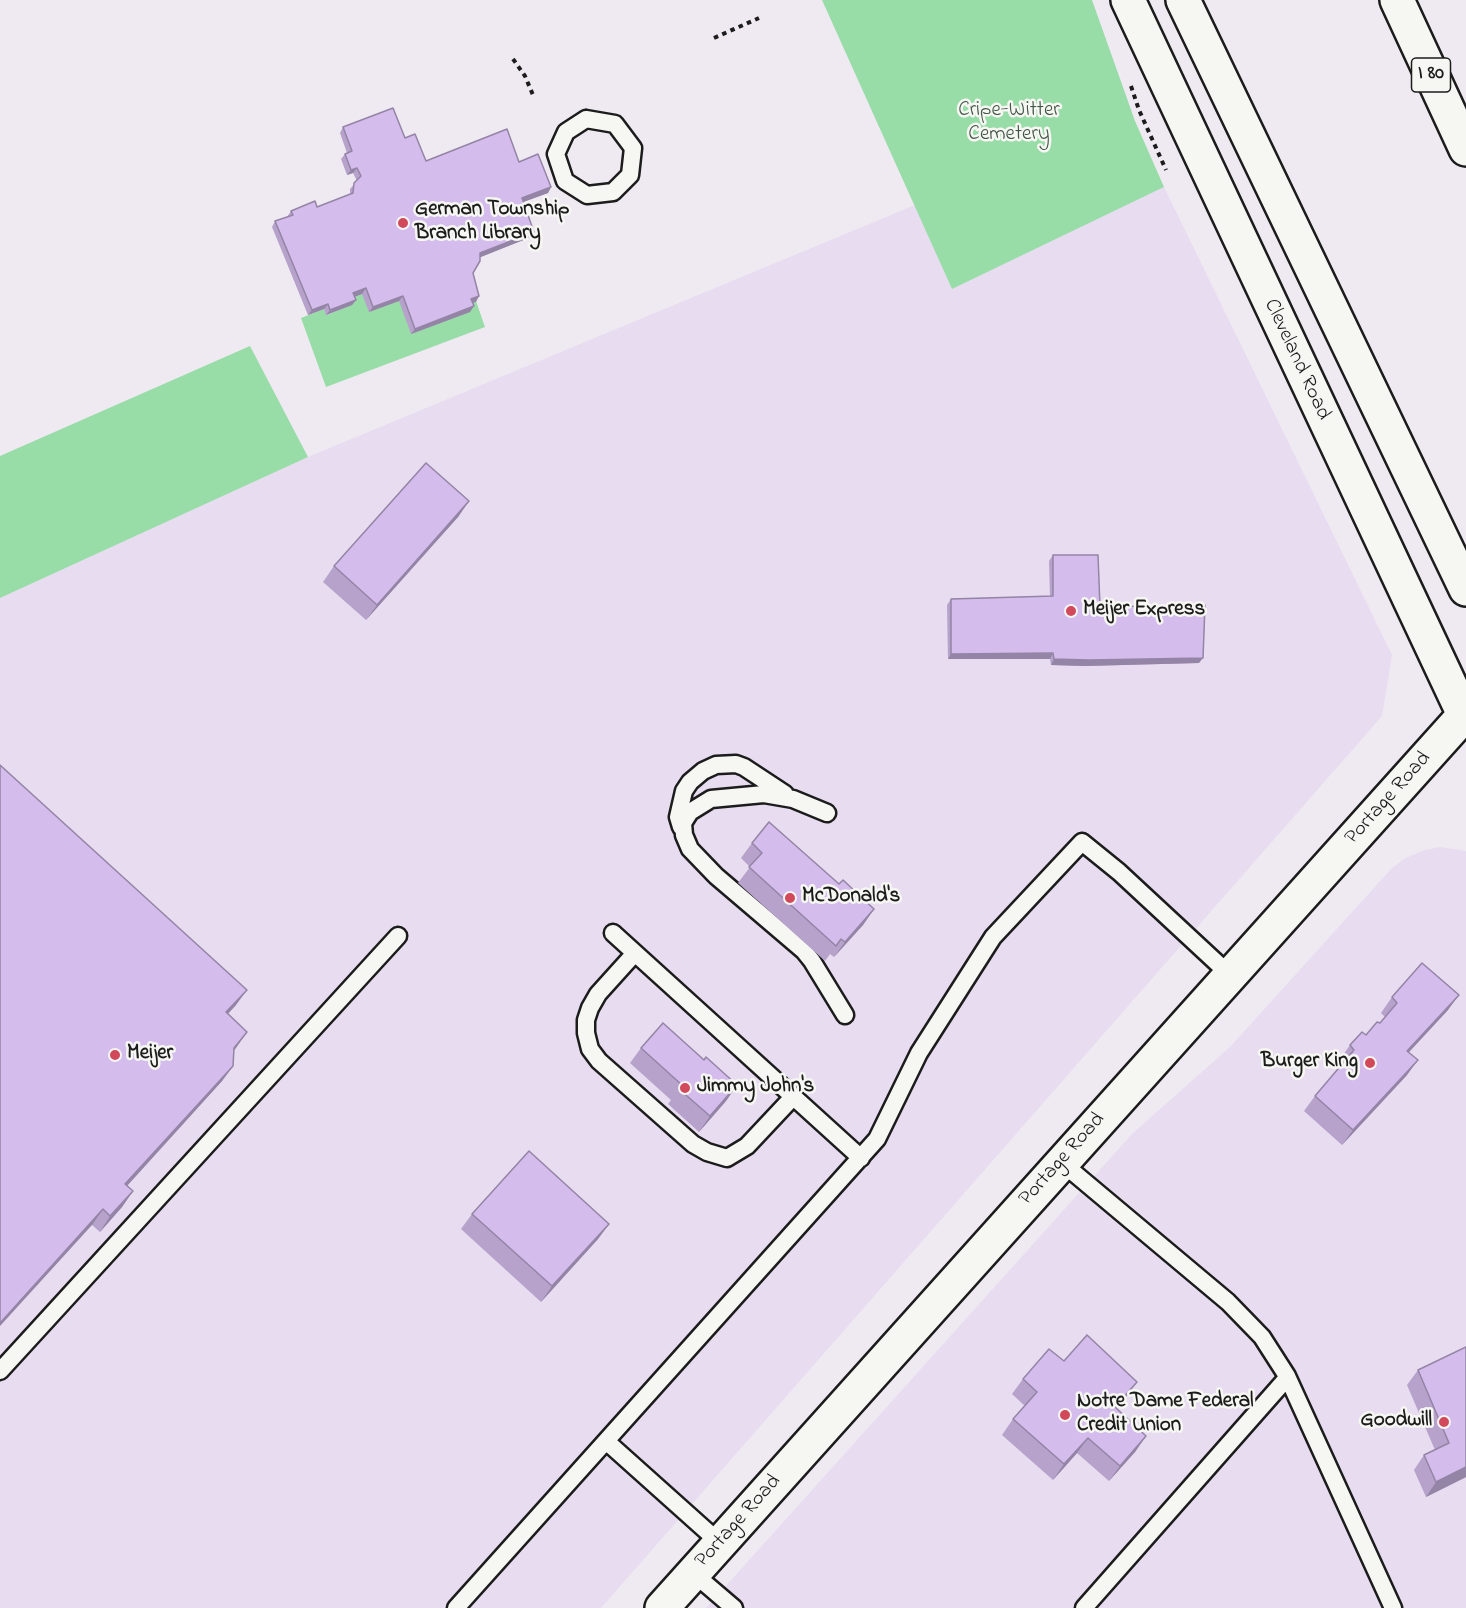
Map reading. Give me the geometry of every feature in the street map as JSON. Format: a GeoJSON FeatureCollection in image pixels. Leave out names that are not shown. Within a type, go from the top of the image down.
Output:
{"type":"FeatureCollection","features":[{"type":"Feature","properties":{"kind":"main road","name":"Cleveland Road"},"geometry":{"type":"LineString","coordinates":[[1128,0],[1465,716]]}},
{"type":"Feature","properties":{"kind":"main road"},"geometry":{"type":"LineString","coordinates":[[1183,0],[1466,589]]}},
{"type":"Feature","properties":{"kind":"main road","name":"I 80"},"geometry":{"type":"LineString","coordinates":[[1397,0],[1466,149]]}},
{"type":"Feature","properties":{"kind":"main road","name":"Portage Road"},"geometry":{"type":"LineString","coordinates":[[662,1608],[1061,1162],[1465,716]]}},
{"type":"Feature","properties":{"kind":"lane"},"geometry":{"type":"LineString","coordinates":[[586,119],[615,124],[633,148],[630,175],[613,192],[587,195],[565,181],[556,154],[566,132],[586,119]]}},
{"type":"Feature","properties":{"kind":"lane"},"geometry":{"type":"LineString","coordinates":[[827,813],[793,799],[736,764],[716,765],[703,771],[690,782],[684,791],[678,817],[690,849],[716,876],[804,951],[845,1015]]}},
{"type":"Feature","properties":{"kind":"lane"},"geometry":{"type":"LineString","coordinates":[[684,835],[683,824],[690,812],[711,800],[764,794],[793,799]]}},
{"type":"Feature","properties":{"kind":"lane"},"geometry":{"type":"LineString","coordinates":[[456,1608],[877,1139],[919,1053],[993,937],[1082,842],[1119,872],[1230,975]]}},
{"type":"Feature","properties":{"kind":"lane"},"geometry":{"type":"LineString","coordinates":[[613,933],[861,1158]]}},
{"type":"Feature","properties":{"kind":"lane"},"geometry":{"type":"LineString","coordinates":[[0,1371],[398,936]]}},
{"type":"Feature","properties":{"kind":"lane"},"geometry":{"type":"LineString","coordinates":[[635,953],[598,994],[590,1008],[586,1020],[586,1033],[591,1049],[599,1061],[693,1144],[707,1152],[726,1158],[747,1146],[793,1097]]}},
{"type":"Feature","properties":{"kind":"lane"},"geometry":{"type":"LineString","coordinates":[[1061,1162],[1228,1302],[1262,1337],[1287,1378],[1393,1608]]}},
{"type":"Feature","properties":{"kind":"lane"},"geometry":{"type":"LineString","coordinates":[[1084,1608],[1287,1378]]}},
{"type":"Feature","properties":{"kind":"lane"},"geometry":{"type":"LineString","coordinates":[[606,1441],[720,1543]]}},
{"type":"Feature","properties":{"kind":"lane"},"geometry":{"type":"LineString","coordinates":[[693,1573],[734,1608]]}},
{"type":"Feature","properties":{"kind":"path"},"geometry":{"type":"LineString","coordinates":[[714,38],[759,18]]}},
{"type":"Feature","properties":{"kind":"path"},"geometry":{"type":"LineString","coordinates":[[513,59],[525,76],[533,95]]}},
{"type":"Feature","properties":{"kind":"shaded area"},"geometry":{"type":"Polygon","coordinates":[[[1164,187],[1392,655],[1382,716],[601,1608],[0,1608],[0,598],[308,457],[915,205],[952,289],[1164,187]]]}},
{"type":"Feature","properties":{"kind":"shaded area"},"geometry":{"type":"Polygon","coordinates":[[[1440,847],[1466,851],[1466,1608],[706,1608],[1132,1134],[1230,1047],[1392,868],[1404,859],[1422,851],[1440,847]]]}},
{"type":"Feature","properties":{"kind":"green space","name":"Cripe-Witter Cemetery"},"geometry":{"type":"Polygon","coordinates":[[[822,0],[1092,0],[1135,121],[1164,187],[952,289],[822,0]]]}},
{"type":"Feature","properties":{"kind":"green space"},"geometry":{"type":"Polygon","coordinates":[[[362,294],[399,301],[467,304],[476,301],[485,327],[326,387],[301,318],[324,309],[327,315],[351,305],[349,299],[362,294]]]}},
{"type":"Feature","properties":{"kind":"green space"},"geometry":{"type":"Polygon","coordinates":[[[250,346],[308,457],[0,598],[0,456],[250,346]]]}},
{"type":"Feature","properties":{"kind":"building","name":"German Township Branch Library"},"geometry":{"type":"Polygon","coordinates":[[[393,108],[405,138],[415,134],[426,161],[507,129],[519,162],[538,154],[551,187],[522,198],[534,232],[480,253],[480,261],[473,273],[479,296],[471,299],[474,306],[415,329],[403,296],[373,307],[366,288],[353,293],[356,300],[330,310],[328,304],[312,310],[275,221],[293,215],[291,211],[315,201],[317,207],[353,193],[354,183],[361,176],[357,168],[351,170],[345,154],[352,151],[343,127],[393,108]]]}},
{"type":"Feature","properties":{"kind":"building"},"geometry":{"type":"Polygon","coordinates":[[[426,463],[469,501],[377,605],[334,566],[426,463]]]}},
{"type":"Feature","properties":{"kind":"building"},"geometry":{"type":"Polygon","coordinates":[[[1053,555],[1098,555],[1100,607],[1205,605],[1203,658],[1089,660],[1054,659],[1053,653],[951,654],[951,599],[1053,596],[1053,555]]]}},
{"type":"Feature","properties":{"kind":"building","name":"Meijer"},"geometry":{"type":"Polygon","coordinates":[[[0,765],[247,990],[226,1012],[247,1032],[234,1048],[233,1066],[125,1184],[133,1191],[110,1216],[103,1209],[0,1323],[0,765]]]}},
{"type":"Feature","properties":{"kind":"building"},"geometry":{"type":"Polygon","coordinates":[[[769,822],[839,884],[843,880],[874,909],[845,942],[841,939],[836,946],[749,867],[762,853],[752,843],[769,822]]]}},
{"type":"Feature","properties":{"kind":"building","name":"Burger King"},"geometry":{"type":"Polygon","coordinates":[[[1422,963],[1459,995],[1407,1051],[1418,1060],[1353,1130],[1315,1096],[1354,1050],[1350,1045],[1362,1032],[1366,1035],[1377,1022],[1380,1023],[1397,1003],[1392,997],[1422,963]]]}},
{"type":"Feature","properties":{"kind":"building"},"geometry":{"type":"Polygon","coordinates":[[[663,1023],[704,1060],[706,1057],[737,1085],[710,1116],[679,1089],[682,1085],[641,1048],[663,1023]]]}},
{"type":"Feature","properties":{"kind":"building"},"geometry":{"type":"Polygon","coordinates":[[[529,1151],[609,1224],[552,1286],[472,1214],[529,1151]]]}},
{"type":"Feature","properties":{"kind":"building","name":"Notre Dame Federal Credit Union"},"geometry":{"type":"Polygon","coordinates":[[[1087,1335],[1137,1382],[1115,1407],[1146,1436],[1120,1466],[1088,1438],[1064,1464],[1013,1419],[1037,1392],[1023,1379],[1049,1349],[1064,1361],[1087,1335]]]}},
{"type":"Feature","properties":{"kind":"building","name":"Goodwill"},"geometry":{"type":"Polygon","coordinates":[[[1466,1347],[1466,1467],[1436,1482],[1424,1455],[1449,1443],[1418,1370],[1466,1347]]]}},
{"type":"Feature","properties":{"kind":"place","name":"German Township Branch Library"},"geometry":{"type":"Point","coordinates":[403,223]}},
{"type":"Feature","properties":{"kind":"place","name":"Meijer Express"},"geometry":{"type":"Point","coordinates":[1071,611]}},
{"type":"Feature","properties":{"kind":"place","name":"McDonald's"},"geometry":{"type":"Point","coordinates":[790,898]}},
{"type":"Feature","properties":{"kind":"place","name":"Meijer"},"geometry":{"type":"Point","coordinates":[115,1055]}},
{"type":"Feature","properties":{"kind":"place","name":"Burger King"},"geometry":{"type":"Point","coordinates":[1370,1063]}},
{"type":"Feature","properties":{"kind":"place","name":"Jimmy John's"},"geometry":{"type":"Point","coordinates":[685,1088]}},
{"type":"Feature","properties":{"kind":"place","name":"Notre Dame Federal Credit Union"},"geometry":{"type":"Point","coordinates":[1065,1415]}},
{"type":"Feature","properties":{"kind":"place","name":"Goodwill"},"geometry":{"type":"Point","coordinates":[1444,1422]}}]}
